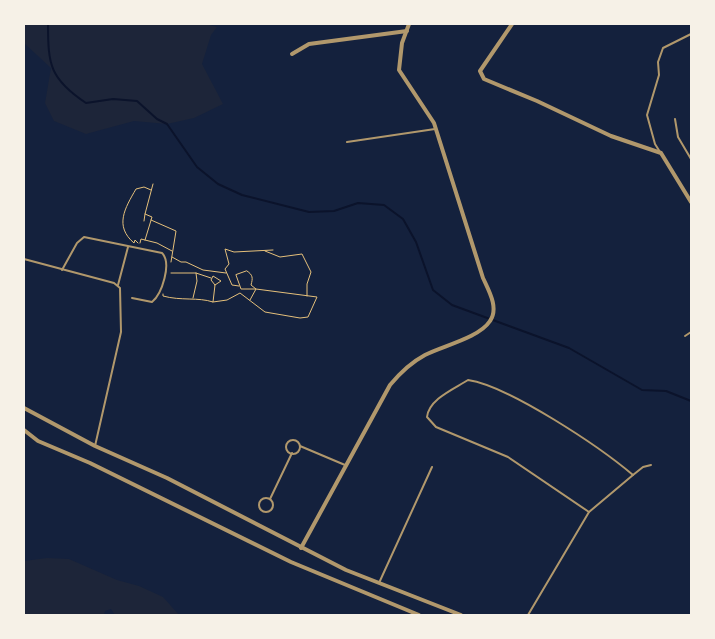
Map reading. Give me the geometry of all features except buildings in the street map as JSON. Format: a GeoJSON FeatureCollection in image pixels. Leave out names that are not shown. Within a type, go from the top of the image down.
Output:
{"type":"FeatureCollection","features":[{"type":"Feature","properties":{"kind":"street"},"geometry":{"type":"LineString","coordinates":[[301,548],[304,538],[347,466],[380,401],[403,370],[424,356],[481,330],[491,320],[494,302],[483,278],[435,129],[426,109],[399,70],[402,43],[409,24]]}},
{"type":"Feature","properties":{"kind":"street"},"geometry":{"type":"LineString","coordinates":[[512,24],[480,71],[484,79],[537,101],[611,136],[661,153],[691,202]]}},
{"type":"Feature","properties":{"kind":"street"},"geometry":{"type":"LineString","coordinates":[[292,54],[309,44],[407,31]]}},
{"type":"Feature","properties":{"kind":"street"},"geometry":{"type":"LineString","coordinates":[[24,408],[95,446],[167,478],[301,548],[379,583],[461,615]]}},
{"type":"Feature","properties":{"kind":"street"},"geometry":{"type":"LineString","coordinates":[[24,430],[38,440],[90,463],[291,562],[419,615]]}},
{"type":"Feature","properties":{"kind":"lane"},"geometry":{"type":"LineString","coordinates":[[661,153],[655,144],[647,115],[659,75],[658,62],[663,48],[691,34]]}},
{"type":"Feature","properties":{"kind":"lane"},"geometry":{"type":"LineString","coordinates":[[675,119],[678,137],[691,159]]}},
{"type":"Feature","properties":{"kind":"lane"},"geometry":{"type":"LineString","coordinates":[[348,142],[435,129]]}},
{"type":"Feature","properties":{"kind":"lane"},"geometry":{"type":"LineString","coordinates":[[62,270],[78,243],[84,237],[128,247],[156,250],[165,256],[166,263],[158,297],[152,302],[132,298]]}},
{"type":"Feature","properties":{"kind":"lane"},"geometry":{"type":"LineString","coordinates":[[95,446],[121,332],[121,292],[118,285],[128,247]]}},
{"type":"Feature","properties":{"kind":"lane"},"geometry":{"type":"LineString","coordinates":[[24,258],[118,285]]}},
{"type":"Feature","properties":{"kind":"lane"},"geometry":{"type":"LineString","coordinates":[[685,336],[691,332]]}},
{"type":"Feature","properties":{"kind":"lane"},"geometry":{"type":"LineString","coordinates":[[589,512],[508,457],[436,427],[427,418],[428,410],[433,403],[468,380],[478,381],[548,416],[633,475]]}},
{"type":"Feature","properties":{"kind":"lane"},"geometry":{"type":"LineString","coordinates":[[292,454],[286,448],[288,441],[296,440],[300,446],[347,466]]}},
{"type":"Feature","properties":{"kind":"lane"},"geometry":{"type":"LineString","coordinates":[[270,499],[292,454],[298,451],[300,446]]}},
{"type":"Feature","properties":{"kind":"lane"},"geometry":{"type":"LineString","coordinates":[[528,615],[589,512],[643,467],[651,465]]}},
{"type":"Feature","properties":{"kind":"lane"},"geometry":{"type":"LineString","coordinates":[[379,583],[432,467]]}},
{"type":"Feature","properties":{"kind":"lane"},"geometry":{"type":"LineString","coordinates":[[264,498],[270,499],[273,504],[272,509],[267,512],[262,510],[260,502],[264,498]]}},
{"type":"Feature","properties":{"kind":"path"},"geometry":{"type":"LineString","coordinates":[[144,221],[153,184]]}},
{"type":"Feature","properties":{"kind":"path"},"geometry":{"type":"LineString","coordinates":[[151,190],[144,188],[136,189],[126,205],[122,223],[125,235],[134,243],[135,240],[139,244],[141,239],[172,251]]}},
{"type":"Feature","properties":{"kind":"path"},"geometry":{"type":"LineString","coordinates":[[145,214],[152,217],[145,240]]}},
{"type":"Feature","properties":{"kind":"path"},"geometry":{"type":"LineString","coordinates":[[151,220],[176,232],[171,264]]}},
{"type":"Feature","properties":{"kind":"path"},"geometry":{"type":"LineString","coordinates":[[239,286],[232,286],[227,273],[226,269],[229,264],[225,249],[234,252],[273,250]]}},
{"type":"Feature","properties":{"kind":"path"},"geometry":{"type":"LineString","coordinates":[[265,251],[280,258],[302,254],[310,272],[307,296]]}},
{"type":"Feature","properties":{"kind":"path"},"geometry":{"type":"LineString","coordinates":[[172,255],[181,262],[186,262],[208,271],[227,273]]}},
{"type":"Feature","properties":{"kind":"path"},"geometry":{"type":"LineString","coordinates":[[163,291],[163,296],[176,300],[208,299],[214,302],[222,302],[240,293],[257,304],[257,308],[265,312],[300,318],[308,317],[317,298],[256,289],[241,289],[236,275],[247,271],[251,273],[253,278],[251,284],[256,289]]}},
{"type":"Feature","properties":{"kind":"path"},"geometry":{"type":"LineString","coordinates":[[170,276],[170,273],[176,272],[196,273],[211,278],[218,277],[222,281],[215,285]]}},
{"type":"Feature","properties":{"kind":"path"},"geometry":{"type":"LineString","coordinates":[[193,299],[197,282],[196,273]]}},
{"type":"Feature","properties":{"kind":"path"},"geometry":{"type":"LineString","coordinates":[[211,278],[215,285],[214,302]]}},
{"type":"Feature","properties":{"kind":"path"},"geometry":{"type":"LineString","coordinates":[[250,300],[256,289]]}},
{"type":"Feature","properties":{"kind":"shaded area"},"geometry":{"type":"Polygon","coordinates":[[[24,24],[205,24],[217,27],[211,35],[202,64],[223,104],[194,118],[167,124],[134,121],[86,134],[54,121],[45,103],[51,68],[24,43],[24,24]]]}},
{"type":"Feature","properties":{"kind":"shaded area"},"geometry":{"type":"Polygon","coordinates":[[[47,558],[69,559],[117,580],[139,586],[163,597],[179,615],[115,615],[111,609],[105,611],[104,615],[24,615],[24,561],[47,558]]]}},
{"type":"Feature","properties":{"kind":"waterway"},"geometry":{"type":"LineString","coordinates":[[48,24],[51,61],[58,78],[65,86],[86,103],[113,99],[137,101],[157,119],[167,124],[197,167],[218,184],[242,195],[309,212],[334,211],[358,203],[384,205],[403,219],[416,242],[433,290],[452,305],[569,348],[642,390],[666,391],[691,401]]}}]}
